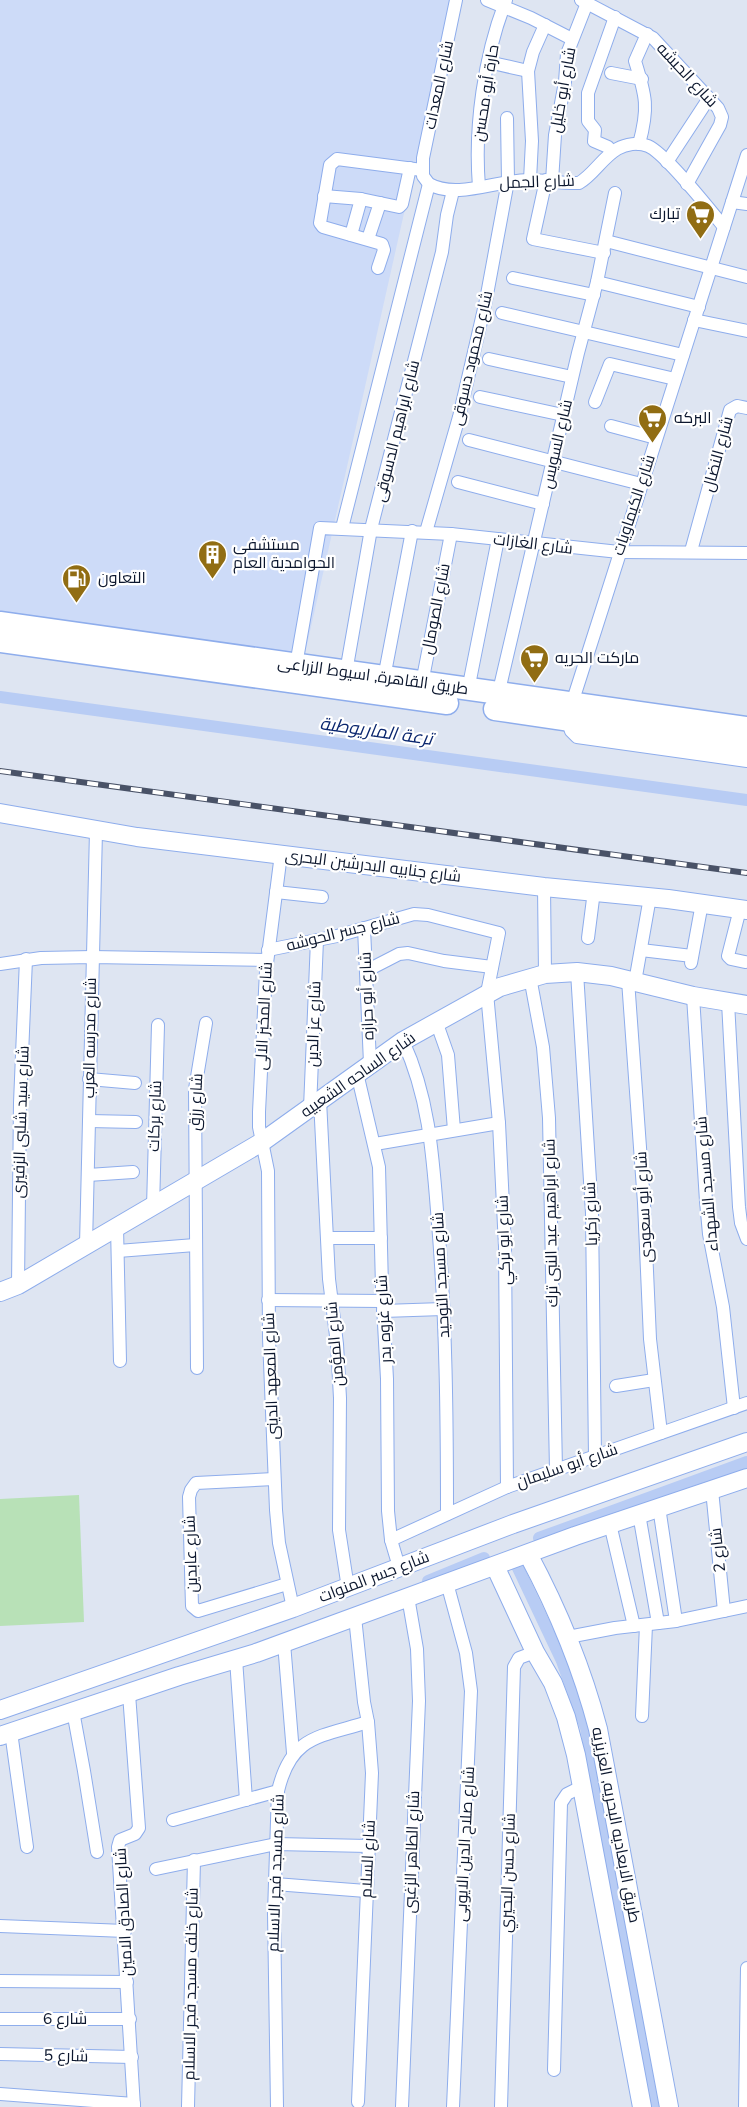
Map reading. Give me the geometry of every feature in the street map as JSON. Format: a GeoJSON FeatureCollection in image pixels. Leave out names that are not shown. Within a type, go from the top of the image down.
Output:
{"type":"FeatureCollection","features":[{"type":"Feature","properties":{"kind":"highway","name":"طريق القاهرة, اسيوط الزراعى"},"geometry":{"type":"LineString","coordinates":[[0,623],[468,690],[747,746]]}},
{"type":"Feature","properties":{"kind":"highway","name":"طريق القاهرة, اسيوط الزراعى"},"geometry":{"type":"LineString","coordinates":[[0,641],[569,711],[747,728]]}},
{"type":"Feature","properties":{"kind":"street","name":"شارع المعدات"},"geometry":{"type":"LineString","coordinates":[[380,203],[396,207],[402,206],[416,169],[456,0]]}},
{"type":"Feature","properties":{"kind":"street"},"geometry":{"type":"LineString","coordinates":[[487,0],[504,3],[572,39]]}},
{"type":"Feature","properties":{"kind":"street","name":"شارع الحبشه"},"geometry":{"type":"LineString","coordinates":[[584,2],[646,34],[660,44],[718,108],[722,117],[720,125],[687,184]]}},
{"type":"Feature","properties":{"kind":"street","name":"شارع أبو خليل"},"geometry":{"type":"LineString","coordinates":[[584,2],[567,54],[565,82],[556,123],[549,181],[533,239],[605,248]]}},
{"type":"Feature","properties":{"kind":"street","name":"حارة أبو محسن"},"geometry":{"type":"LineString","coordinates":[[479,187],[478,140],[488,62],[504,3]]}},
{"type":"Feature","properties":{"kind":"street"},"geometry":{"type":"LineString","coordinates":[[611,153],[608,147],[594,141],[595,130],[588,121],[586,100],[615,17]]}},
{"type":"Feature","properties":{"kind":"street"},"geometry":{"type":"LineString","coordinates":[[530,180],[532,141],[528,71],[533,52],[545,25]]}},
{"type":"Feature","properties":{"kind":"street"},"geometry":{"type":"LineString","coordinates":[[646,34],[635,57],[642,79],[646,109],[639,144],[651,148],[666,162],[724,227]]}},
{"type":"Feature","properties":{"kind":"street"},"geometry":{"type":"LineString","coordinates":[[488,62],[528,71]]}},
{"type":"Feature","properties":{"kind":"street"},"geometry":{"type":"LineString","coordinates":[[611,73],[642,79]]}},
{"type":"Feature","properties":{"kind":"street"},"geometry":{"type":"LineString","coordinates":[[666,162],[709,98]]}},
{"type":"Feature","properties":{"kind":"street","name":"شارع محمود دسوقى"},"geometry":{"type":"LineString","coordinates":[[426,532],[473,359],[508,181],[507,118]]}},
{"type":"Feature","properties":{"kind":"street","name":"شارع الجمل"},"geometry":{"type":"LineString","coordinates":[[429,184],[453,191],[508,181],[579,183],[611,153],[625,146],[639,144]]}},
{"type":"Feature","properties":{"kind":"street","name":"شارع الكيماويات"},"geometry":{"type":"LineString","coordinates":[[569,711],[732,202],[744,177],[747,155]]}},
{"type":"Feature","properties":{"kind":"street"},"geometry":{"type":"LineString","coordinates":[[342,528],[429,184],[416,169],[338,159],[333,161],[329,167],[320,223],[323,227],[380,243],[383,246],[378,268]]}},
{"type":"Feature","properties":{"kind":"street","name":"شارع ابراهيم الدسوقى"},"geometry":{"type":"LineString","coordinates":[[346,672],[371,530],[442,252],[453,191]]}},
{"type":"Feature","properties":{"kind":"street","name":"شارع السويس"},"geometry":{"type":"LineString","coordinates":[[498,695],[572,377],[605,248],[615,193]]}},
{"type":"Feature","properties":{"kind":"street"},"geometry":{"type":"LineString","coordinates":[[324,196],[380,203],[368,239]]}},
{"type":"Feature","properties":{"kind":"street"},"geometry":{"type":"LineString","coordinates":[[351,235],[361,199]]}},
{"type":"Feature","properties":{"kind":"street"},"geometry":{"type":"LineString","coordinates":[[732,202],[747,204]]}},
{"type":"Feature","properties":{"kind":"street"},"geometry":{"type":"LineString","coordinates":[[605,248],[711,267],[747,277]]}},
{"type":"Feature","properties":{"kind":"street"},"geometry":{"type":"LineString","coordinates":[[513,278],[594,295]]}},
{"type":"Feature","properties":{"kind":"street"},"geometry":{"type":"LineString","coordinates":[[597,282],[699,307]]}},
{"type":"Feature","properties":{"kind":"street"},"geometry":{"type":"LineString","coordinates":[[502,313],[683,355]]}},
{"type":"Feature","properties":{"kind":"street"},"geometry":{"type":"LineString","coordinates":[[694,320],[747,331]]}},
{"type":"Feature","properties":{"kind":"street"},"geometry":{"type":"LineString","coordinates":[[489,359],[572,377]]}},
{"type":"Feature","properties":{"kind":"street"},"geometry":{"type":"LineString","coordinates":[[595,402],[609,364],[675,379]]}},
{"type":"Feature","properties":{"kind":"street"},"geometry":{"type":"LineString","coordinates":[[480,397],[563,415]]}},
{"type":"Feature","properties":{"kind":"street","name":"شارع النضال"},"geometry":{"type":"LineString","coordinates":[[691,551],[730,410],[737,406],[747,408]]}},
{"type":"Feature","properties":{"kind":"street"},"geometry":{"type":"LineString","coordinates":[[611,426],[656,438]]}},
{"type":"Feature","properties":{"kind":"street"},"geometry":{"type":"LineString","coordinates":[[469,440],[641,484]]}},
{"type":"Feature","properties":{"kind":"street"},"geometry":{"type":"LineString","coordinates":[[458,482],[543,504]]}},
{"type":"Feature","properties":{"kind":"street","name":"شارع الغازات"},"geometry":{"type":"LineString","coordinates":[[296,665],[320,528],[451,534],[619,552],[747,553]]}},
{"type":"Feature","properties":{"kind":"street"},"geometry":{"type":"LineString","coordinates":[[384,678],[412,531]]}},
{"type":"Feature","properties":{"kind":"street","name":"شارع الصومال"},"geometry":{"type":"LineString","coordinates":[[422,683],[451,534]]}},
{"type":"Feature","properties":{"kind":"street"},"geometry":{"type":"LineString","coordinates":[[468,690],[498,539]]}},
{"type":"Feature","properties":{"kind":"street"},"geometry":{"type":"LineString","coordinates":[[569,711],[571,731],[577,737],[747,760]]}},
{"type":"Feature","properties":{"kind":"street","name":"شارع جنابيه البدرشين البحرى"},"geometry":{"type":"LineString","coordinates":[[0,813],[96,831],[544,887],[744,909]]}},
{"type":"Feature","properties":{"kind":"street","name":"شارع مدرسه العرب"},"geometry":{"type":"LineString","coordinates":[[86,1245],[96,831]]}},
{"type":"Feature","properties":{"kind":"street","name":"شارع المخبز الالى"},"geometry":{"type":"LineString","coordinates":[[262,1142],[259,1104],[268,955],[281,854]]}},
{"type":"Feature","properties":{"kind":"street","name":"شارع ابراهيم عبد النبى ترك"},"geometry":{"type":"LineString","coordinates":[[544,887],[537,976],[549,1118],[556,1470]]}},
{"type":"Feature","properties":{"kind":"street"},"geometry":{"type":"LineString","coordinates":[[276,891],[322,897]]}},
{"type":"Feature","properties":{"kind":"street"},"geometry":{"type":"LineString","coordinates":[[588,938],[594,891]]}},
{"type":"Feature","properties":{"kind":"street","name":"شارع أبو سعودى"},"geometry":{"type":"LineString","coordinates":[[650,897],[640,950],[631,981],[654,1380],[661,1433]]}},
{"type":"Feature","properties":{"kind":"street"},"geometry":{"type":"LineString","coordinates":[[640,950],[691,960],[702,903]]}},
{"type":"Feature","properties":{"kind":"street"},"geometry":{"type":"LineString","coordinates":[[744,909],[728,956],[731,959],[745,962]]}},
{"type":"Feature","properties":{"kind":"street","name":"شارع جسر الحوشه"},"geometry":{"type":"LineString","coordinates":[[0,964],[26,959],[268,955],[400,917],[421,914],[499,934],[487,993]]}},
{"type":"Feature","properties":{"kind":"street","name":"شارع أبو حرازه"},"geometry":{"type":"LineString","coordinates":[[363,1068],[366,971],[364,928]]}},
{"type":"Feature","properties":{"kind":"street","name":"شارع عز الدين"},"geometry":{"type":"LineString","coordinates":[[315,1104],[317,940]]}},
{"type":"Feature","properties":{"kind":"street"},"geometry":{"type":"LineString","coordinates":[[366,971],[399,954],[408,952],[444,961],[492,967]]}},
{"type":"Feature","properties":{"kind":"street","name":"شارع سيد شلبى الزفيرى"},"geometry":{"type":"LineString","coordinates":[[18,1285],[20,1103],[26,959]]}},
{"type":"Feature","properties":{"kind":"street","name":"شارع الساحه الشعبيه"},"geometry":{"type":"LineString","coordinates":[[0,1292],[18,1285],[262,1142],[403,1041],[487,993],[537,976],[577,972],[747,1005]]}},
{"type":"Feature","properties":{"kind":"street","name":"شارع زكريا"},"geometry":{"type":"LineString","coordinates":[[577,972],[591,1213],[595,1456]]}},
{"type":"Feature","properties":{"kind":"street","name":"شارع ابو تركي"},"geometry":{"type":"LineString","coordinates":[[487,993],[499,1123],[506,1247],[507,1487]]}},
{"type":"Feature","properties":{"kind":"street","name":"شارع مسجد الشهداء"},"geometry":{"type":"LineString","coordinates":[[693,996],[706,1201],[723,1307],[734,1408]]}},
{"type":"Feature","properties":{"kind":"street"},"geometry":{"type":"LineString","coordinates":[[728,1002],[738,1206],[747,1239]]}},
{"type":"Feature","properties":{"kind":"street"},"geometry":{"type":"LineString","coordinates":[[436,1022],[448,1055],[454,1130]]}},
{"type":"Feature","properties":{"kind":"street","name":"شارع رزق"},"geometry":{"type":"LineString","coordinates":[[196,1368],[195,1089],[206,1023]]}},
{"type":"Feature","properties":{"kind":"street","name":"شارع بركات"},"geometry":{"type":"LineString","coordinates":[[153,1207],[158,1025]]}},
{"type":"Feature","properties":{"kind":"street","name":"شارع مسجد التوحيد"},"geometry":{"type":"LineString","coordinates":[[403,1041],[421,1086],[430,1134],[443,1309],[447,1514]]}},
{"type":"Feature","properties":{"kind":"street","name":"شارع غزوه بدر"},"geometry":{"type":"LineString","coordinates":[[363,1068],[379,1167],[387,1379],[388,1511],[399,1567]]}},
{"type":"Feature","properties":{"kind":"street"},"geometry":{"type":"LineString","coordinates":[[89,1079],[135,1083]]}},
{"type":"Feature","properties":{"kind":"street","name":"شارع المؤمن"},"geometry":{"type":"LineString","coordinates":[[315,1104],[340,1398],[339,1530],[348,1588]]}},
{"type":"Feature","properties":{"kind":"street"},"geometry":{"type":"LineString","coordinates":[[89,1121],[136,1122]]}},
{"type":"Feature","properties":{"kind":"street"},"geometry":{"type":"LineString","coordinates":[[375,1144],[499,1123]]}},
{"type":"Feature","properties":{"kind":"street","name":"شارع المعهد الدينى"},"geometry":{"type":"LineString","coordinates":[[262,1142],[268,1171],[268,1300],[274,1479],[279,1543],[293,1608]]}},
{"type":"Feature","properties":{"kind":"street"},"geometry":{"type":"LineString","coordinates":[[88,1175],[133,1172]]}},
{"type":"Feature","properties":{"kind":"street"},"geometry":{"type":"LineString","coordinates":[[117,1227],[120,1360]]}},
{"type":"Feature","properties":{"kind":"street"},"geometry":{"type":"LineString","coordinates":[[328,1239],[381,1238]]}},
{"type":"Feature","properties":{"kind":"street"},"geometry":{"type":"LineString","coordinates":[[118,1251],[195,1245]]}},
{"type":"Feature","properties":{"kind":"street"},"geometry":{"type":"LineString","coordinates":[[268,1300],[332,1301],[443,1309]]}},
{"type":"Feature","properties":{"kind":"street"},"geometry":{"type":"LineString","coordinates":[[616,1386],[654,1380]]}},
{"type":"Feature","properties":{"kind":"street","name":"شارع أبو سليمان"},"geometry":{"type":"LineString","coordinates":[[392,1540],[507,1487],[747,1403]]}},
{"type":"Feature","properties":{"kind":"street","name":"شارع جسر المنوات"},"geometry":{"type":"LineString","coordinates":[[0,1710],[293,1608],[524,1520],[747,1442]]}},
{"type":"Feature","properties":{"kind":"street","name":"شارع جسر المنوات"},"geometry":{"type":"LineString","coordinates":[[5,1734],[284,1643],[610,1524],[747,1478]]}},
{"type":"Feature","properties":{"kind":"street","name":"شارع عابدين"},"geometry":{"type":"LineString","coordinates":[[274,1479],[196,1483],[192,1487],[189,1497],[192,1606],[198,1611],[287,1584]]}},
{"type":"Feature","properties":{"kind":"street","name":"شارع 2"},"geometry":{"type":"LineString","coordinates":[[712,1490],[724,1611]]}},
{"type":"Feature","properties":{"kind":"street"},"geometry":{"type":"LineString","coordinates":[[659,1507],[676,1621]]}},
{"type":"Feature","properties":{"kind":"street"},"geometry":{"type":"LineString","coordinates":[[639,1514],[646,1625],[642,1716]]}},
{"type":"Feature","properties":{"kind":"street"},"geometry":{"type":"LineString","coordinates":[[610,1524],[646,1625]]}},
{"type":"Feature","properties":{"kind":"street","name":"طريق الابعاديه البحريه, العزيزيه"},"geometry":{"type":"LineString","coordinates":[[528,1554],[568,1637],[598,1729],[669,2107]]}},
{"type":"Feature","properties":{"kind":"street","name":"طريق الابعاديه البحريه, العزيزيه"},"geometry":{"type":"LineString","coordinates":[[495,1566],[566,1717],[642,2107]]}},
{"type":"Feature","properties":{"kind":"street","name":"شارع صلاح الدين الايوبى"},"geometry":{"type":"LineString","coordinates":[[447,1583],[466,1653],[471,1691],[453,2107]]}},
{"type":"Feature","properties":{"kind":"street","name":"شارع الطاهر الزغبى"},"geometry":{"type":"LineString","coordinates":[[402,2107],[419,1701],[418,1660],[408,1597]]}},
{"type":"Feature","properties":{"kind":"street"},"geometry":{"type":"LineString","coordinates":[[568,1637],[676,1621],[747,1606]]}},
{"type":"Feature","properties":{"kind":"street","name":"شارع السلام"},"geometry":{"type":"LineString","coordinates":[[355,1617],[372,1773],[358,2102]]}},
{"type":"Feature","properties":{"kind":"street"},"geometry":{"type":"LineString","coordinates":[[284,1643],[293,1754]]}},
{"type":"Feature","properties":{"kind":"street","name":"شارع حسن البحيري"},"geometry":{"type":"LineString","coordinates":[[501,2107],[514,1666],[519,1658],[535,1652]]}},
{"type":"Feature","properties":{"kind":"street"},"geometry":{"type":"LineString","coordinates":[[236,1659],[246,1800]]}},
{"type":"Feature","properties":{"kind":"street","name":"شارع الصادق الامين"},"geometry":{"type":"LineString","coordinates":[[129,1694],[139,1828],[135,1834],[123,1837],[118,1843],[134,2106]]}},
{"type":"Feature","properties":{"kind":"street"},"geometry":{"type":"LineString","coordinates":[[73,1711],[97,1852]]}},
{"type":"Feature","properties":{"kind":"street"},"geometry":{"type":"LineString","coordinates":[[293,1754],[314,1739],[368,1722]]}},
{"type":"Feature","properties":{"kind":"street"},"geometry":{"type":"LineString","coordinates":[[5,1734],[27,1847]]}},
{"type":"Feature","properties":{"kind":"street","name":"شارع مسجد فجر الاسلام"},"geometry":{"type":"LineString","coordinates":[[277,2107],[274,1984],[278,1791],[283,1769],[293,1754]]}},
{"type":"Feature","properties":{"kind":"street"},"geometry":{"type":"LineString","coordinates":[[554,2070],[561,1803],[567,1794],[581,1787]]}},
{"type":"Feature","properties":{"kind":"street"},"geometry":{"type":"LineString","coordinates":[[173,1820],[278,1791]]}},
{"type":"Feature","properties":{"kind":"street"},"geometry":{"type":"LineString","coordinates":[[156,1869],[276,1844],[368,1846]]}},
{"type":"Feature","properties":{"kind":"street","name":"شارع خلف مسجد فجر الاسلام"},"geometry":{"type":"LineString","coordinates":[[188,2107],[194,1860]]}},
{"type":"Feature","properties":{"kind":"street"},"geometry":{"type":"LineString","coordinates":[[275,1884],[366,1891]]}},
{"type":"Feature","properties":{"kind":"street"},"geometry":{"type":"LineString","coordinates":[[0,1926],[124,1931]]}},
{"type":"Feature","properties":{"kind":"street"},"geometry":{"type":"LineString","coordinates":[[745,2107],[747,1968]]}},
{"type":"Feature","properties":{"kind":"street"},"geometry":{"type":"LineString","coordinates":[[0,1981],[127,1982]]}},
{"type":"Feature","properties":{"kind":"street","name":"شارع 6"},"geometry":{"type":"LineString","coordinates":[[0,2019],[130,2019]]}},
{"type":"Feature","properties":{"kind":"street","name":"شارع 5"},"geometry":{"type":"LineString","coordinates":[[0,2054],[132,2057]]}},
{"type":"Feature","properties":{"kind":"street"},"geometry":{"type":"LineString","coordinates":[[0,2094],[134,2106]]}},
{"type":"Feature","properties":{"kind":"shaded area"},"geometry":{"type":"Polygon","coordinates":[[[0,0],[452,0],[304,658],[0,617],[0,0]]]}},
{"type":"Feature","properties":{"kind":"green space"},"geometry":{"type":"Polygon","coordinates":[[[79,1495],[84,1622],[0,1626],[0,1499],[79,1495]]]}},
{"type":"Feature","properties":{"kind":"waterway","name":"ترعة الماريوطية"},"geometry":{"type":"LineString","coordinates":[[0,697],[747,800]]}},
{"type":"Feature","properties":{"kind":"waterway"},"geometry":{"type":"LineString","coordinates":[[539,1538],[747,1462]]}},
{"type":"Feature","properties":{"kind":"waterway"},"geometry":{"type":"LineString","coordinates":[[428,1581],[484,1558]]}},
{"type":"Feature","properties":{"kind":"waterway"},"geometry":{"type":"LineString","coordinates":[[517,1566],[562,1661],[586,1728],[656,2107]]}},
{"type":"Feature","properties":{"kind":"railway"},"geometry":{"type":"LineString","coordinates":[[0,771],[747,873]]}},
{"type":"Feature","properties":{"kind":"place","name":"تبارك"},"geometry":{"type":"Point","coordinates":[701,240]}},
{"type":"Feature","properties":{"kind":"place","name":"البركه"},"geometry":{"type":"Point","coordinates":[653,444]}},
{"type":"Feature","properties":{"kind":"place","name":"مستشفى الحوامدية العام"},"geometry":{"type":"Point","coordinates":[212,580]}},
{"type":"Feature","properties":{"kind":"place","name":"التعاون"},"geometry":{"type":"Point","coordinates":[77,604]}},
{"type":"Feature","properties":{"kind":"place","name":"ماركت الحريه"},"geometry":{"type":"Point","coordinates":[534,684]}}]}
